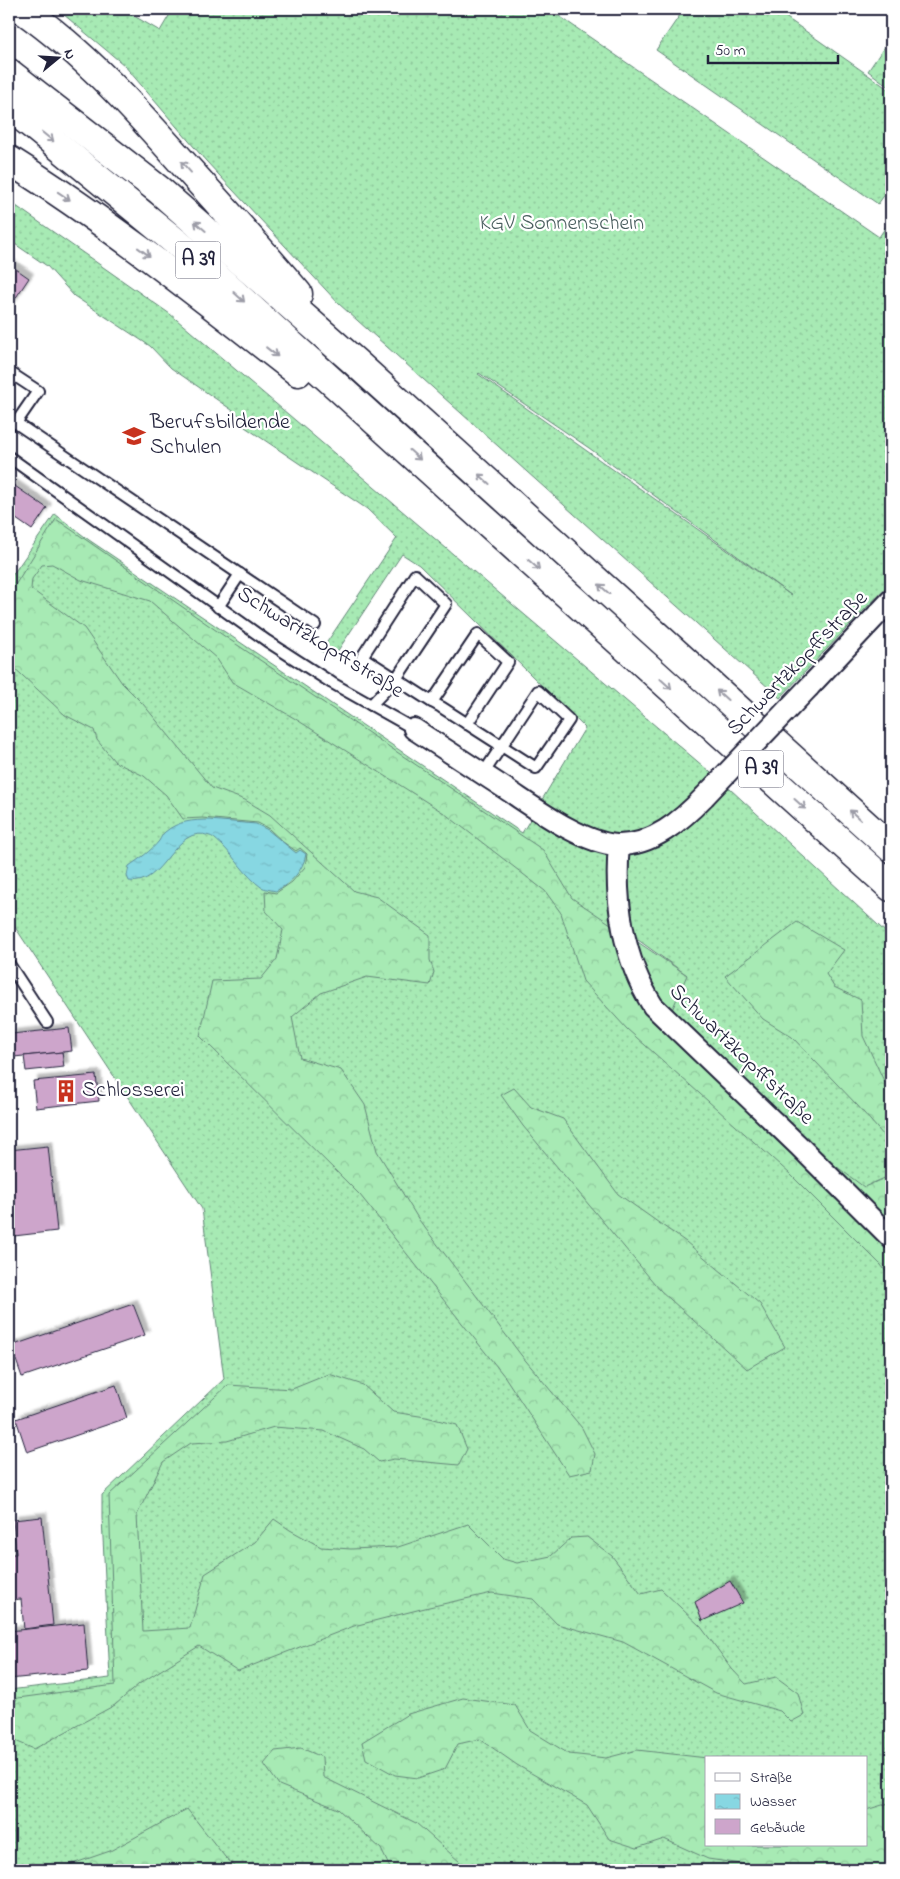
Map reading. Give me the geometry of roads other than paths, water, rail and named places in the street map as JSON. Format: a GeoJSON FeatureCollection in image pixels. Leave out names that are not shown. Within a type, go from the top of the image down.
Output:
{"type":"FeatureCollection","features":[{"type":"Feature","properties":{"kind":"highway"},"geometry":{"type":"LineString","coordinates":[[22,9],[69,45],[106,80],[277,268],[355,362]]}},
{"type":"Feature","properties":{"kind":"highway","name":"A 39"},"geometry":{"type":"LineString","coordinates":[[9,73],[159,190],[355,362],[891,848]]}},
{"type":"Feature","properties":{"kind":"highway","name":"A 39"},"geometry":{"type":"LineString","coordinates":[[9,107],[193,256],[891,887]]}},
{"type":"Feature","properties":{"kind":"highway"},"geometry":{"type":"LineString","coordinates":[[9,160],[165,267],[310,382],[378,422]]}},
{"type":"Feature","properties":{"kind":"street","name":"Schwartzkopffstraße"},"geometry":{"type":"LineString","coordinates":[[414,729],[566,826],[602,843],[618,845],[648,838],[678,822],[704,797],[891,600]]}},
{"type":"Feature","properties":{"kind":"street","name":"Schwartzkopffstraße"},"geometry":{"type":"LineString","coordinates":[[618,845],[617,888],[625,940],[642,989],[653,1006],[799,1146],[891,1238]]}},
{"type":"Feature","properties":{"kind":"lane"},"geometry":{"type":"LineString","coordinates":[[9,372],[38,391],[16,423],[315,625]]}},
{"type":"Feature","properties":{"kind":"lane","name":"Schwartzkopffstraße"},"geometry":{"type":"LineString","coordinates":[[9,457],[267,641],[324,678],[414,729]]}},
{"type":"Feature","properties":{"kind":"lane"},"geometry":{"type":"LineString","coordinates":[[218,606],[240,574]]}},
{"type":"Feature","properties":{"kind":"lane"},"geometry":{"type":"LineString","coordinates":[[371,705],[396,679],[446,604],[415,575],[362,657],[396,679],[432,702],[502,746],[536,768],[569,720],[538,691],[502,746],[483,774]]}},
{"type":"Feature","properties":{"kind":"lane"},"geometry":{"type":"LineString","coordinates":[[432,702],[478,634],[508,662],[467,724]]}},
{"type":"Feature","properties":{"kind":"lane"},"geometry":{"type":"LineString","coordinates":[[9,964],[47,1022]]}},
{"type":"Feature","properties":{"kind":"water"},"geometry":{"type":"Polygon","coordinates":[[[209,820],[256,824],[268,830],[296,853],[300,850],[306,854],[302,866],[296,876],[276,891],[264,888],[250,878],[227,850],[214,838],[198,834],[187,838],[151,875],[141,881],[129,881],[127,876],[129,866],[145,855],[170,828],[186,822],[209,820]]]}},
{"type":"Feature","properties":{"kind":"place","name":"Berufsbildende Schulen"},"geometry":{"type":"Point","coordinates":[134,436]}},
{"type":"Feature","properties":{"kind":"place","name":"Schlosserei"},"geometry":{"type":"Point","coordinates":[66,1091]}},
{"type":"Feature","properties":{"kind":"park label","name":"KGV Sonnenschein"},"geometry":{"type":"Point","coordinates":[562,224]}}]}
